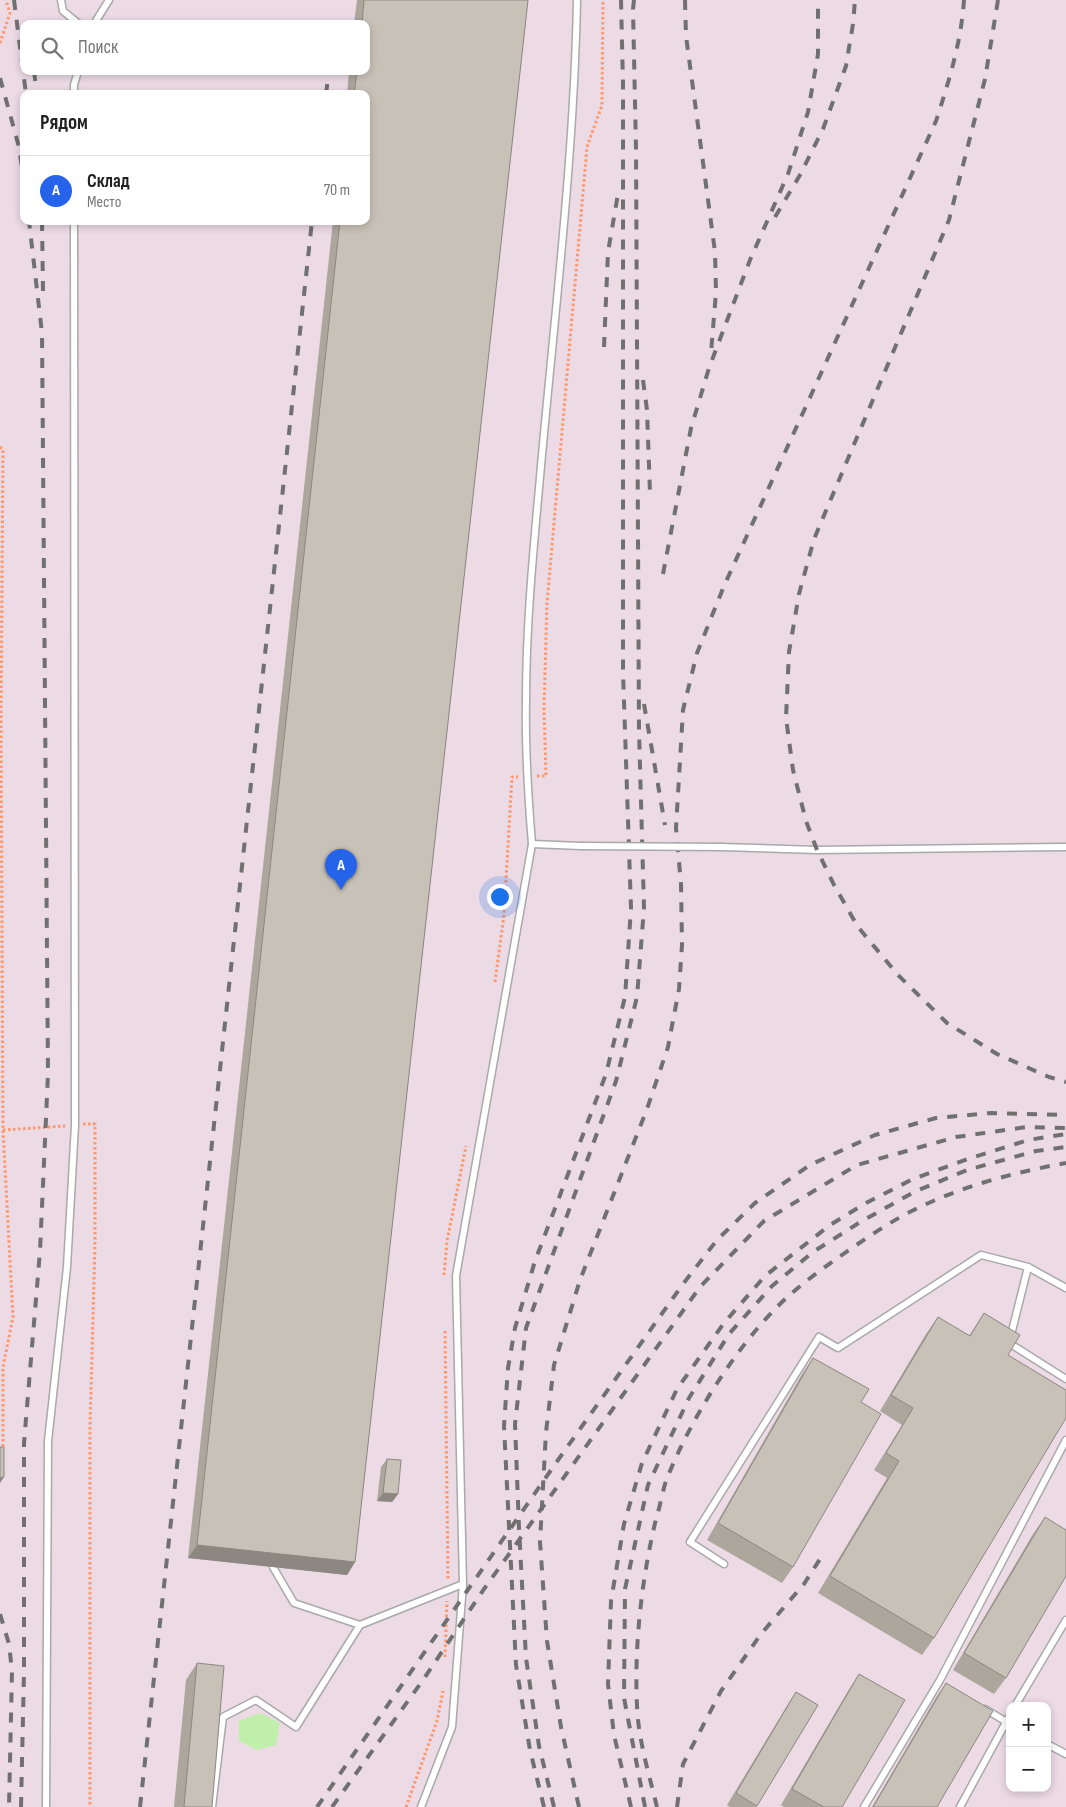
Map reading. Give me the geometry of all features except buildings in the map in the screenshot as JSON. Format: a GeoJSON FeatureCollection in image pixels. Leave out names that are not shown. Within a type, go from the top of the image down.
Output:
{"type":"FeatureCollection","features":[{"type":"Feature","properties":{"kind":"lane"},"geometry":{"type":"LineString","coordinates":[[61,0],[63,11],[74,20]]}},
{"type":"Feature","properties":{"kind":"lane"},"geometry":{"type":"LineString","coordinates":[[96,20],[109,0]]}},
{"type":"Feature","properties":{"kind":"lane"},"geometry":{"type":"LineString","coordinates":[[422,1807],[452,1727],[463,1584],[456,1276],[532,844],[527,776],[526,699],[530,594],[566,200],[576,58],[577,0]]}},
{"type":"Feature","properties":{"kind":"lane"},"geometry":{"type":"LineString","coordinates":[[74,90],[77,75]]}},
{"type":"Feature","properties":{"kind":"lane"},"geometry":{"type":"LineString","coordinates":[[46,1807],[48,1441],[68,1267],[75,1124],[74,225]]}},
{"type":"Feature","properties":{"kind":"lane"},"geometry":{"type":"LineString","coordinates":[[532,844],[817,850],[1066,847]]}},
{"type":"Feature","properties":{"kind":"lane"},"geometry":{"type":"LineString","coordinates":[[724,1564],[690,1542],[819,1337],[838,1348],[981,1256],[1028,1267],[1066,1288]]}},
{"type":"Feature","properties":{"kind":"lane"},"geometry":{"type":"LineString","coordinates":[[1028,1267],[1009,1343],[1066,1379]]}},
{"type":"Feature","properties":{"kind":"lane"},"geometry":{"type":"LineString","coordinates":[[864,1807],[940,1680],[1066,1440]]}},
{"type":"Feature","properties":{"kind":"lane"},"geometry":{"type":"LineString","coordinates":[[274,1567],[294,1603],[360,1625]]}},
{"type":"Feature","properties":{"kind":"lane"},"geometry":{"type":"LineString","coordinates":[[212,1807],[223,1717],[256,1700],[296,1726],[360,1625],[463,1584]]}},
{"type":"Feature","properties":{"kind":"lane"},"geometry":{"type":"LineString","coordinates":[[1017,1702],[1066,1620]]}},
{"type":"Feature","properties":{"kind":"lane"},"geometry":{"type":"LineString","coordinates":[[940,1680],[948,1685]]}},
{"type":"Feature","properties":{"kind":"lane"},"geometry":{"type":"LineString","coordinates":[[981,1706],[1006,1722]]}},
{"type":"Feature","properties":{"kind":"lane"},"geometry":{"type":"LineString","coordinates":[[960,1807],[1006,1726]]}},
{"type":"Feature","properties":{"kind":"lane"},"geometry":{"type":"LineString","coordinates":[[1051,1746],[1066,1754]]}},
{"type":"Feature","properties":{"kind":"path"},"geometry":{"type":"LineString","coordinates":[[0,43],[10,13],[6,0]]}},
{"type":"Feature","properties":{"kind":"path"},"geometry":{"type":"LineString","coordinates":[[494,989],[505,905],[512,778],[546,776],[544,708],[547,603],[587,147],[602,105],[603,0]]}},
{"type":"Feature","properties":{"kind":"path"},"geometry":{"type":"LineString","coordinates":[[0,447],[3,449],[1,733],[3,1130],[12,1317],[3,1367],[3,1449]]}},
{"type":"Feature","properties":{"kind":"path"},"geometry":{"type":"LineString","coordinates":[[3,1130],[95,1124],[95,1243],[90,1428],[90,1807]]}},
{"type":"Feature","properties":{"kind":"path"},"geometry":{"type":"LineString","coordinates":[[444,1282],[447,1241],[468,1138]]}},
{"type":"Feature","properties":{"kind":"path"},"geometry":{"type":"LineString","coordinates":[[444,1322],[448,1590],[445,1658]]}},
{"type":"Feature","properties":{"kind":"path"},"geometry":{"type":"LineString","coordinates":[[406,1807],[437,1721],[443,1687]]}},
{"type":"Feature","properties":{"kind":"shaded area"},"geometry":{"type":"Polygon","coordinates":[[[0,0],[1066,0],[1066,1807],[0,1807],[0,0]]]}},
{"type":"Feature","properties":{"kind":"green space"},"geometry":{"type":"Polygon","coordinates":[[[260,1713],[280,1723],[276,1745],[257,1750],[239,1741],[239,1721],[260,1713]]]}},
{"type":"Feature","properties":{"kind":"railway"},"geometry":{"type":"LineString","coordinates":[[14,0],[20,47]]}},
{"type":"Feature","properties":{"kind":"railway"},"geometry":{"type":"LineString","coordinates":[[544,1807],[530,1750],[516,1665],[504,1426],[508,1368],[515,1328],[535,1261],[606,1074],[625,997],[631,908],[623,672],[623,84],[621,0]]}},
{"type":"Feature","properties":{"kind":"railway"},"geometry":{"type":"LineString","coordinates":[[554,1807],[539,1746],[526,1658],[515,1424],[526,1328],[616,1081],[637,997],[644,908],[639,731],[634,0]]}},
{"type":"Feature","properties":{"kind":"railway"},"geometry":{"type":"LineString","coordinates":[[685,0],[686,36],[715,252],[716,292],[711,353]]}},
{"type":"Feature","properties":{"kind":"railway"},"geometry":{"type":"LineString","coordinates":[[663,574],[691,428],[709,368],[750,260],[788,174],[808,112],[818,54],[818,0]]}},
{"type":"Feature","properties":{"kind":"railway"},"geometry":{"type":"LineString","coordinates":[[775,217],[800,175],[823,129],[846,66],[855,0]]}},
{"type":"Feature","properties":{"kind":"railway"},"geometry":{"type":"LineString","coordinates":[[579,1807],[561,1727],[547,1641],[540,1542],[546,1432],[554,1365],[580,1280],[647,1109],[668,1047],[679,989],[682,945],[681,884],[676,828],[683,710],[697,653],[724,586],[936,121],[957,47],[964,0]]}},
{"type":"Feature","properties":{"kind":"railway"},"geometry":{"type":"LineString","coordinates":[[998,0],[985,79],[949,220],[814,539],[799,594],[789,652],[786,718],[793,770],[806,821],[817,850],[834,885],[858,927],[898,975],[947,1023],[997,1054],[1049,1077],[1066,1082]]}},
{"type":"Feature","properties":{"kind":"railway"},"geometry":{"type":"LineString","coordinates":[[24,75],[25,90]]}},
{"type":"Feature","properties":{"kind":"railway"},"geometry":{"type":"LineString","coordinates":[[35,75],[36,90]]}},
{"type":"Feature","properties":{"kind":"railway"},"geometry":{"type":"LineString","coordinates":[[327,90],[328,75]]}},
{"type":"Feature","properties":{"kind":"railway"},"geometry":{"type":"LineString","coordinates":[[0,78],[20,154]]}},
{"type":"Feature","properties":{"kind":"railway"},"geometry":{"type":"LineString","coordinates":[[604,347],[608,252],[618,194]]}},
{"type":"Feature","properties":{"kind":"railway"},"geometry":{"type":"LineString","coordinates":[[21,1807],[24,1671],[24,1443],[40,1251],[48,1074],[42,333],[29,225]]}},
{"type":"Feature","properties":{"kind":"railway"},"geometry":{"type":"LineString","coordinates":[[42,225],[43,291]]}},
{"type":"Feature","properties":{"kind":"railway"},"geometry":{"type":"LineString","coordinates":[[140,1807],[312,225]]}},
{"type":"Feature","properties":{"kind":"railway"},"geometry":{"type":"LineString","coordinates":[[643,380],[647,410],[650,493]]}},
{"type":"Feature","properties":{"kind":"railway"},"geometry":{"type":"LineString","coordinates":[[644,704],[665,825]]}},
{"type":"Feature","properties":{"kind":"railway"},"geometry":{"type":"LineString","coordinates":[[317,1807],[558,1460],[683,1284],[717,1240],[755,1203],[810,1165],[875,1135],[936,1118],[991,1113],[1066,1115]]}},
{"type":"Feature","properties":{"kind":"railway"},"geometry":{"type":"LineString","coordinates":[[332,1807],[423,1680],[484,1589],[700,1287],[764,1221],[857,1165],[956,1137],[1027,1127],[1066,1128]]}},
{"type":"Feature","properties":{"kind":"railway"},"geometry":{"type":"LineString","coordinates":[[631,1807],[614,1735],[608,1684],[611,1601],[624,1524],[642,1463],[677,1389],[724,1323],[765,1276],[830,1225],[866,1203],[913,1179],[1028,1140],[1066,1134]]}},
{"type":"Feature","properties":{"kind":"railway"},"geometry":{"type":"LineString","coordinates":[[645,1807],[624,1698],[625,1589],[648,1485],[689,1398],[729,1334],[772,1286],[813,1252],[862,1221],[914,1192],[967,1170],[1036,1151],[1066,1147]]}},
{"type":"Feature","properties":{"kind":"railway"},"geometry":{"type":"LineString","coordinates":[[657,1807],[642,1744],[637,1705],[638,1635],[643,1588],[651,1541],[666,1481],[687,1435],[714,1388],[745,1344],[785,1299],[823,1268],[879,1230],[910,1212],[955,1192],[1010,1175],[1066,1163]]}},
{"type":"Feature","properties":{"kind":"railway"},"geometry":{"type":"LineString","coordinates":[[677,1807],[683,1764],[721,1691],[761,1634],[804,1584],[820,1559]]}},
{"type":"Feature","properties":{"kind":"railway"},"geometry":{"type":"LineString","coordinates":[[0,1614],[9,1644],[12,1671],[9,1807]]}},
{"type":"Feature","properties":{"kind":"place","name":"Склад"},"geometry":{"type":"Point","coordinates":[341,890]}}]}
